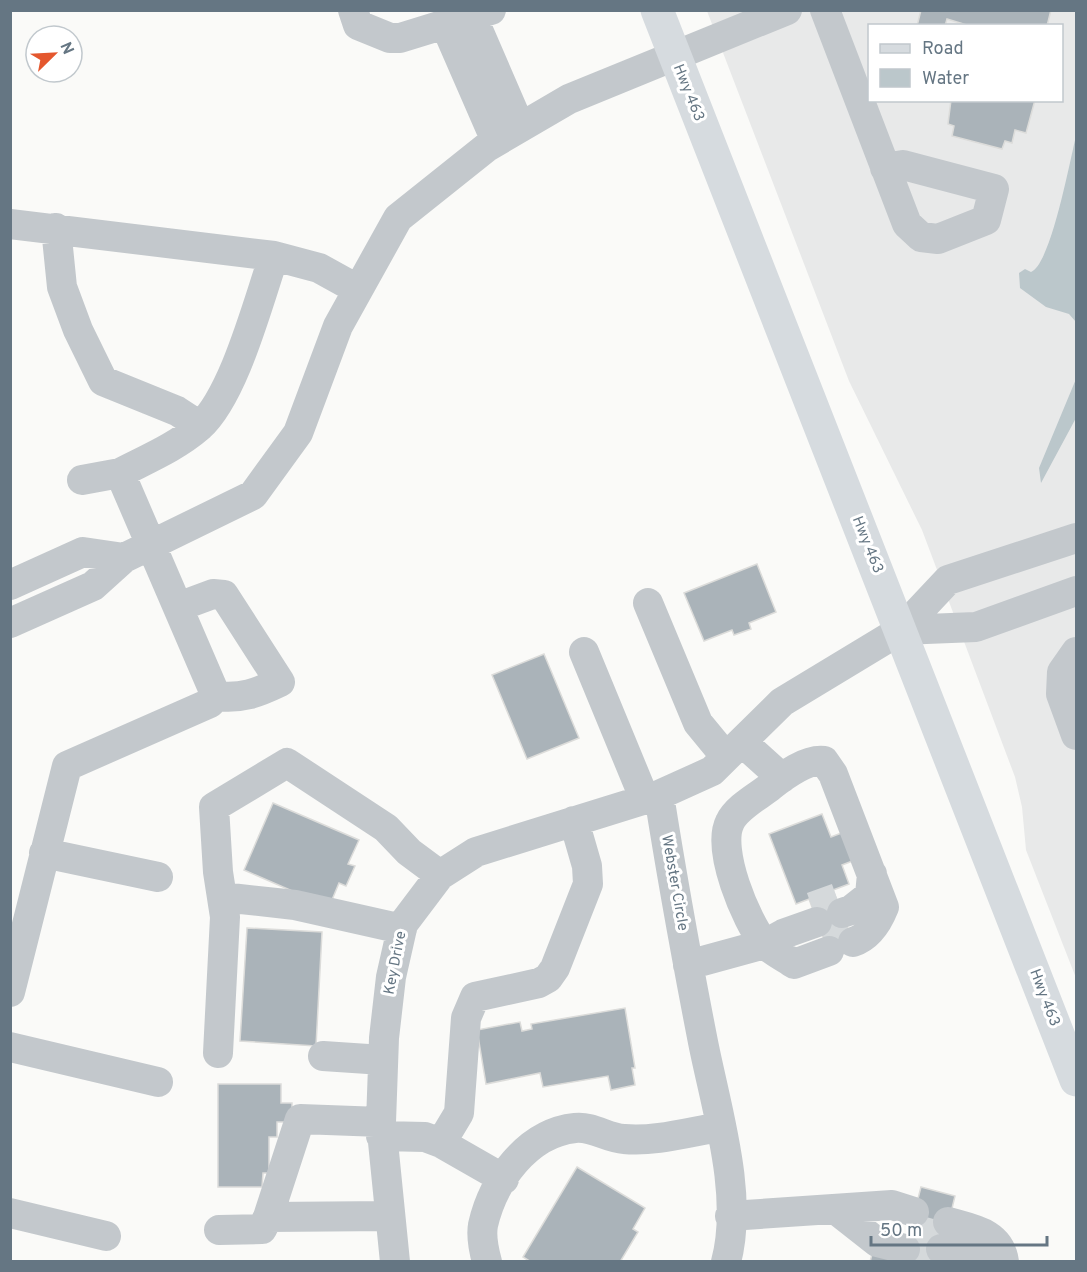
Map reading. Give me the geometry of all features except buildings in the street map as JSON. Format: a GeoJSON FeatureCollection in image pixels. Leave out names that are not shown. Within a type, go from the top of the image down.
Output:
{"type":"FeatureCollection","features":[{"type":"Feature","properties":{"kind":"main road","name":"Hwy 463"},"geometry":{"type":"LineString","coordinates":[[657,10],[1077,1080]]}},
{"type":"Feature","properties":{"kind":"street"},"geometry":{"type":"LineString","coordinates":[[353,10],[358,25],[390,38],[400,38],[469,17],[508,134]]}},
{"type":"Feature","properties":{"kind":"street"},"geometry":{"type":"LineString","coordinates":[[10,623],[93,586],[124,558],[253,495],[298,433],[338,326],[398,218],[508,134],[569,99],[787,10]]}},
{"type":"Feature","properties":{"kind":"street"},"geometry":{"type":"LineString","coordinates":[[825,10],[885,168]]}},
{"type":"Feature","properties":{"kind":"street"},"geometry":{"type":"LineString","coordinates":[[10,224],[274,256],[319,268],[357,289]]}},
{"type":"Feature","properties":{"kind":"street"},"geometry":{"type":"LineString","coordinates":[[56,228],[62,287],[78,330],[103,381],[177,411],[200,426]]}},
{"type":"Feature","properties":{"kind":"street"},"geometry":{"type":"LineString","coordinates":[[82,480],[120,473],[171,447],[200,426],[220,401],[248,333],[274,256]]}},
{"type":"Feature","properties":{"kind":"street"},"geometry":{"type":"LineString","coordinates":[[120,473],[216,696]]}},
{"type":"Feature","properties":{"kind":"street"},"geometry":{"type":"LineString","coordinates":[[652,798],[712,771],[782,702],[901,630],[948,580],[1077,538]]}},
{"type":"Feature","properties":{"kind":"street"},"geometry":{"type":"LineString","coordinates":[[10,585],[83,552],[124,558]]}},
{"type":"Feature","properties":{"kind":"street"},"geometry":{"type":"LineString","coordinates":[[901,630],[976,627],[1077,591]]}},
{"type":"Feature","properties":{"kind":"street"},"geometry":{"type":"LineString","coordinates":[[178,607],[213,594],[224,595],[280,682],[253,696],[237,698],[216,696]]}},
{"type":"Feature","properties":{"kind":"street"},"geometry":{"type":"LineString","coordinates":[[648,603],[698,723],[734,750],[782,778]]}},
{"type":"Feature","properties":{"kind":"street","name":"Webster Circle"},"geometry":{"type":"LineString","coordinates":[[584,652],[652,798],[688,965],[730,1183],[730,1245],[726,1262]]}},
{"type":"Feature","properties":{"kind":"street"},"geometry":{"type":"LineString","coordinates":[[1077,652],[1062,672],[1061,694],[1077,735]]}},
{"type":"Feature","properties":{"kind":"street"},"geometry":{"type":"LineString","coordinates":[[11,984],[67,766],[210,703],[216,696]]}},
{"type":"Feature","properties":{"kind":"street"},"geometry":{"type":"LineString","coordinates":[[688,965],[765,944],[777,919],[857,926],[876,904],[872,874],[833,774],[824,761],[815,760],[782,778],[736,813],[729,822],[727,834],[733,879],[749,919],[765,944],[794,964],[833,925]]}},
{"type":"Feature","properties":{"kind":"street"},"geometry":{"type":"LineString","coordinates":[[218,1053],[225,917],[214,807],[287,762],[386,828],[409,852],[440,875]]}},
{"type":"Feature","properties":{"kind":"street","name":"Key Drive"},"geometry":{"type":"LineString","coordinates":[[395,1262],[381,1129],[383,1060],[391,977],[402,929],[440,875],[476,852],[652,798]]}},
{"type":"Feature","properties":{"kind":"street"},"geometry":{"type":"LineString","coordinates":[[441,1143],[459,1113],[466,1018],[475,998],[539,983],[548,978],[555,968],[588,884],[587,866],[574,821]]}},
{"type":"Feature","properties":{"kind":"street"},"geometry":{"type":"LineString","coordinates":[[44,853],[158,877]]}},
{"type":"Feature","properties":{"kind":"street"},"geometry":{"type":"LineString","coordinates":[[222,897],[295,905],[402,929]]}},
{"type":"Feature","properties":{"kind":"street"},"geometry":{"type":"LineString","coordinates":[[10,1047],[158,1082]]}},
{"type":"Feature","properties":{"kind":"street"},"geometry":{"type":"LineString","coordinates":[[323,1056],[383,1060]]}},
{"type":"Feature","properties":{"kind":"street"},"geometry":{"type":"LineString","coordinates":[[219,1230],[262,1229],[300,1119],[425,1137],[441,1143],[504,1179]]}},
{"type":"Feature","properties":{"kind":"street"},"geometry":{"type":"LineString","coordinates":[[487,1262],[483,1227],[492,1199],[512,1164],[551,1133],[577,1128],[599,1131],[622,1139],[650,1138],[720,1127]]}},
{"type":"Feature","properties":{"kind":"street"},"geometry":{"type":"LineString","coordinates":[[730,1216],[835,1209],[877,1242],[909,1232]]}},
{"type":"Feature","properties":{"kind":"street"},"geometry":{"type":"LineString","coordinates":[[10,1214],[106,1236]]}},
{"type":"Feature","properties":{"kind":"street"},"geometry":{"type":"LineString","coordinates":[[268,1217],[390,1216]]}},
{"type":"Feature","properties":{"kind":"street"},"geometry":{"type":"LineString","coordinates":[[944,1246],[986,1233],[997,1242],[1004,1262]]}},
{"type":"Feature","properties":{"kind":"street"},"geometry":{"type":"LineString","coordinates":[[944,1246],[982,1262]]}},
{"type":"Feature","properties":{"kind":"street"},"geometry":{"type":"LineString","coordinates":[[944,1246],[987,1250],[996,1262]]}},
{"type":"Feature","properties":{"kind":"shaded area"},"geometry":{"type":"Polygon","coordinates":[[[707,11],[1076,11],[1076,978],[1026,850],[1022,807],[1015,777],[922,530],[849,381],[707,11]]]}},
{"type":"Feature","properties":{"kind":"water"},"geometry":{"type":"Polygon","coordinates":[[[1076,136],[1076,322],[1069,314],[1046,307],[1020,288],[1019,273],[1025,269],[1031,272],[1046,251],[1059,210],[1076,136]]]}},
{"type":"Feature","properties":{"kind":"water"},"geometry":{"type":"Polygon","coordinates":[[[1076,379],[1076,418],[1041,483],[1039,468],[1076,379]]]}},
{"type":"Feature","properties":{"kind":"tunnel"},"geometry":{"type":"LineString","coordinates":[[812,907],[837,898]]}},
{"type":"Feature","properties":{"kind":"tunnel"},"geometry":{"type":"LineString","coordinates":[[824,938],[848,929]]}},
{"type":"Feature","properties":{"kind":"tunnel"},"geometry":{"type":"LineString","coordinates":[[910,1228],[945,1238]]}},
{"type":"Feature","properties":{"kind":"tunnel"},"geometry":{"type":"LineString","coordinates":[[905,1249],[939,1259]]}}]}
